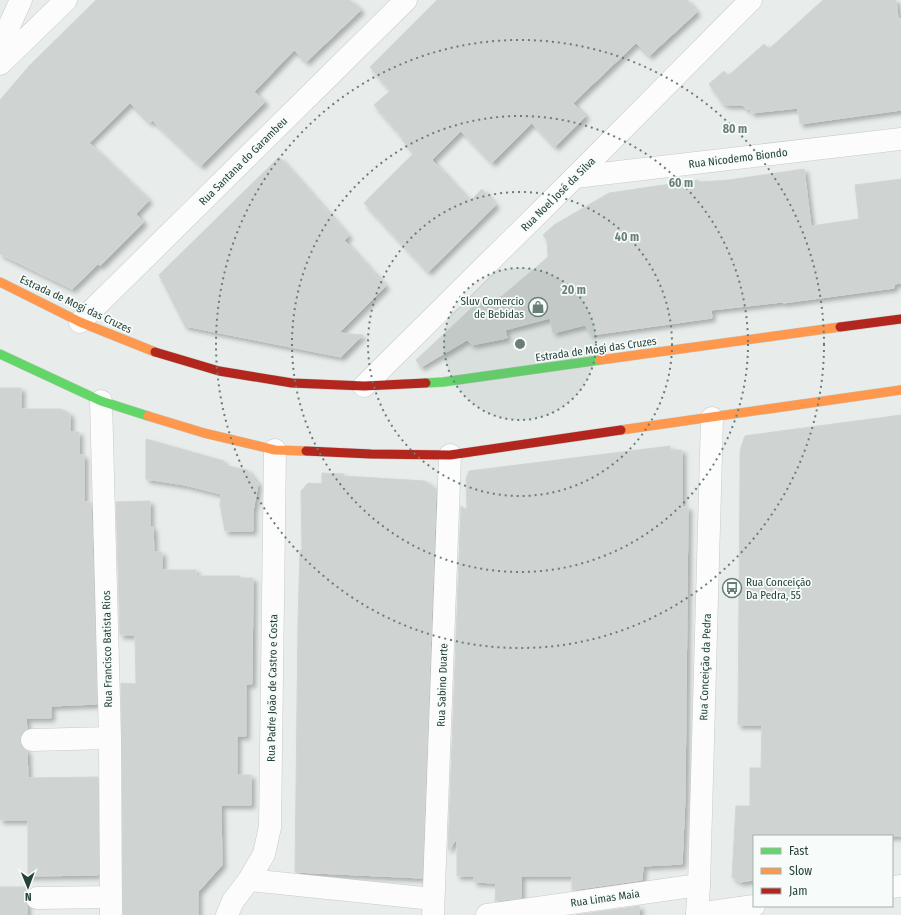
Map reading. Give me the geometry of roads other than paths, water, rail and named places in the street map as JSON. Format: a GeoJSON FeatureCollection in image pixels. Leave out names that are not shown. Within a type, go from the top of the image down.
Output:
{"type":"FeatureCollection","features":[{"type":"Feature","properties":{"kind":"main road","name":"Estrada de Mogi das Cruzes"},"geometry":{"type":"LineString","coordinates":[[0,282],[80,322],[151,351],[219,371],[292,383],[364,386],[443,382],[901,319]]}},
{"type":"Feature","properties":{"kind":"main road"},"geometry":{"type":"LineString","coordinates":[[0,354],[101,400],[204,433],[275,450],[371,454],[450,454],[901,390]]}},
{"type":"Feature","properties":{"kind":"street"},"geometry":{"type":"LineString","coordinates":[[0,46],[21,0]]}},
{"type":"Feature","properties":{"kind":"street"},"geometry":{"type":"LineString","coordinates":[[0,64],[66,0]]}},
{"type":"Feature","properties":{"kind":"street","name":"Rua Santana do Garambeu"},"geometry":{"type":"LineString","coordinates":[[80,322],[406,0]]}},
{"type":"Feature","properties":{"kind":"street","name":"Rua Noel José da Silva"},"geometry":{"type":"LineString","coordinates":[[364,386],[751,0]]}},
{"type":"Feature","properties":{"kind":"street","name":"Rua Nicodemo Biondo"},"geometry":{"type":"LineString","coordinates":[[575,177],[901,139]]}},
{"type":"Feature","properties":{"kind":"street","name":"Rua Francisco Batista Rios"},"geometry":{"type":"LineString","coordinates":[[101,400],[110,738],[111,906]]}},
{"type":"Feature","properties":{"kind":"street","name":"Rua Conceição da Pedra"},"geometry":{"type":"LineString","coordinates":[[697,914],[712,418]]}},
{"type":"Feature","properties":{"kind":"street","name":"Rua Padre João de Castro e Costa"},"geometry":{"type":"LineString","coordinates":[[227,915],[234,901],[249,880],[264,854],[270,827],[275,450]]}},
{"type":"Feature","properties":{"kind":"street","name":"Rua Sabino Duarte"},"geometry":{"type":"LineString","coordinates":[[433,907],[450,454]]}},
{"type":"Feature","properties":{"kind":"street"},"geometry":{"type":"LineString","coordinates":[[32,740],[110,738]]}},
{"type":"Feature","properties":{"kind":"street"},"geometry":{"type":"LineString","coordinates":[[249,880],[433,907]]}},
{"type":"Feature","properties":{"kind":"street","name":"Rua Limas Maia"},"geometry":{"type":"LineString","coordinates":[[487,915],[699,885]]}},
{"type":"Feature","properties":{"kind":"street"},"geometry":{"type":"LineString","coordinates":[[37,898],[111,906]]}},
{"type":"Feature","properties":{"kind":"street"},"geometry":{"type":"LineString","coordinates":[[697,914],[753,906]]}},
{"type":"Feature","properties":{"kind":"place","name":"Sluv Comercio de Bebidas"},"geometry":{"type":"Point","coordinates":[538,307]}},
{"type":"Feature","properties":{"kind":"place","name":"Rua Conceição Da Pedra, 55"},"geometry":{"type":"Point","coordinates":[732,588]}}]}
